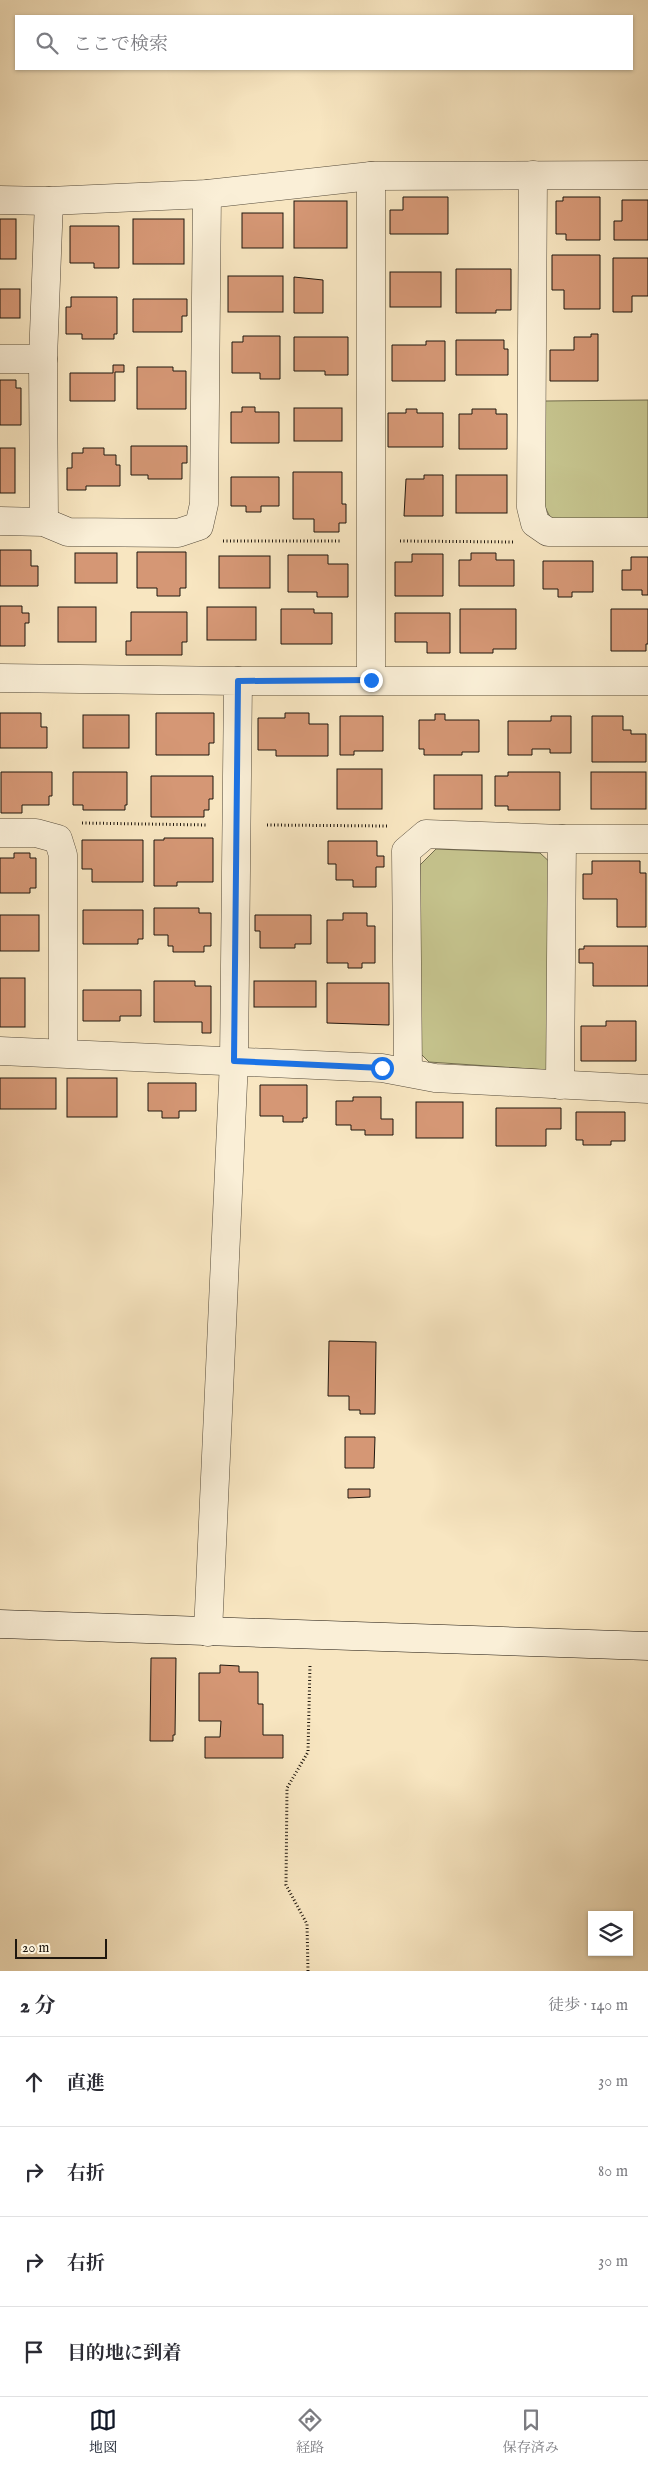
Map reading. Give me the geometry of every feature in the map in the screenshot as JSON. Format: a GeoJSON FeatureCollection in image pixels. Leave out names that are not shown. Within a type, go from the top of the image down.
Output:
{"type":"FeatureCollection","features":[{"type":"Feature","properties":{"kind":"street"},"geometry":{"type":"LineString","coordinates":[[533,175],[531,507],[535,523],[548,532],[648,532]]}},
{"type":"Feature","properties":{"kind":"street"},"geometry":{"type":"LineString","coordinates":[[0,200],[49,201],[207,194],[371,176],[648,175]]}},
{"type":"Feature","properties":{"kind":"street"},"geometry":{"type":"LineString","coordinates":[[371,176],[371,680]]}},
{"type":"Feature","properties":{"kind":"street"},"geometry":{"type":"LineString","coordinates":[[0,522],[44,522],[68,532],[178,533],[199,526],[204,504],[207,194]]}},
{"type":"Feature","properties":{"kind":"street"},"geometry":{"type":"LineString","coordinates":[[44,522],[43,359],[49,201]]}},
{"type":"Feature","properties":{"kind":"street"},"geometry":{"type":"LineString","coordinates":[[0,359],[43,359]]}},
{"type":"Feature","properties":{"kind":"street"},"geometry":{"type":"LineString","coordinates":[[0,678],[238,681],[648,681]]}},
{"type":"Feature","properties":{"kind":"street"},"geometry":{"type":"LineString","coordinates":[[208,1632],[234,1061],[238,681]]}},
{"type":"Feature","properties":{"kind":"street"},"geometry":{"type":"LineString","coordinates":[[0,833],[36,833],[58,839],[63,855],[63,1053]]}},
{"type":"Feature","properties":{"kind":"street"},"geometry":{"type":"LineString","coordinates":[[408,1072],[406,851],[426,834],[562,839],[648,839]]}},
{"type":"Feature","properties":{"kind":"street"},"geometry":{"type":"LineString","coordinates":[[560,1085],[562,839]]}},
{"type":"Feature","properties":{"kind":"street"},"geometry":{"type":"LineString","coordinates":[[0,1051],[382,1068],[435,1078],[648,1089]]}},
{"type":"Feature","properties":{"kind":"street"},"geometry":{"type":"LineString","coordinates":[[0,1624],[648,1646]]}},
{"type":"Feature","properties":{"kind":"path"},"geometry":{"type":"LineString","coordinates":[[58,839],[78,823],[394,826],[415,843]]}},
{"type":"Feature","properties":{"kind":"path"},"geometry":{"type":"LineString","coordinates":[[308,1971],[307,1924],[286,1885],[287,1788],[308,1752],[311,1634]]}},
{"type":"Feature","properties":{"kind":"shaded area"},"geometry":{"type":"Polygon","coordinates":[[[648,400],[648,520],[552,521],[544,505],[545,401],[648,400]]]}},
{"type":"Feature","properties":{"kind":"shaded area"},"geometry":{"type":"Polygon","coordinates":[[[436,849],[540,853],[553,865],[547,1070],[429,1062],[420,1053],[420,865],[436,849]]]}},
{"type":"Feature","properties":{"kind":"building"},"geometry":{"type":"Polygon","coordinates":[[[403,197],[448,197],[448,234],[390,234],[390,210],[403,210],[403,197]]]}},
{"type":"Feature","properties":{"kind":"building"},"geometry":{"type":"Polygon","coordinates":[[[563,197],[600,197],[600,240],[566,240],[566,234],[556,234],[556,201],[563,201],[563,197]]]}},
{"type":"Feature","properties":{"kind":"building"},"geometry":{"type":"Polygon","coordinates":[[[622,200],[648,200],[648,240],[614,240],[614,221],[622,221],[622,200]]]}},
{"type":"Feature","properties":{"kind":"building"},"geometry":{"type":"Polygon","coordinates":[[[294,201],[347,201],[347,248],[294,248],[294,201]]]}},
{"type":"Feature","properties":{"kind":"building"},"geometry":{"type":"Polygon","coordinates":[[[242,213],[283,213],[283,248],[242,248],[242,213]]]}},
{"type":"Feature","properties":{"kind":"building"},"geometry":{"type":"Polygon","coordinates":[[[0,219],[16,219],[16,259],[0,259],[0,219]]]}},
{"type":"Feature","properties":{"kind":"building"},"geometry":{"type":"Polygon","coordinates":[[[133,219],[184,219],[184,264],[133,264],[133,219]]]}},
{"type":"Feature","properties":{"kind":"building"},"geometry":{"type":"Polygon","coordinates":[[[70,226],[119,226],[119,268],[94,268],[94,263],[70,263],[70,226]]]}},
{"type":"Feature","properties":{"kind":"building"},"geometry":{"type":"Polygon","coordinates":[[[552,255],[600,255],[600,309],[564,309],[564,290],[552,290],[552,255]]]}},
{"type":"Feature","properties":{"kind":"building"},"geometry":{"type":"Polygon","coordinates":[[[613,258],[648,258],[648,296],[632,296],[632,312],[613,312],[613,258]]]}},
{"type":"Feature","properties":{"kind":"building"},"geometry":{"type":"Polygon","coordinates":[[[456,269],[511,269],[511,310],[496,310],[496,313],[456,313],[456,269]]]}},
{"type":"Feature","properties":{"kind":"building"},"geometry":{"type":"Polygon","coordinates":[[[390,272],[441,272],[441,307],[390,307],[390,272]]]}},
{"type":"Feature","properties":{"kind":"building"},"geometry":{"type":"Polygon","coordinates":[[[228,276],[283,276],[283,312],[228,312],[228,276]]]}},
{"type":"Feature","properties":{"kind":"building"},"geometry":{"type":"Polygon","coordinates":[[[294,277],[323,280],[323,313],[294,313],[294,277]]]}},
{"type":"Feature","properties":{"kind":"building"},"geometry":{"type":"Polygon","coordinates":[[[0,289],[20,289],[20,318],[0,318],[0,289]]]}},
{"type":"Feature","properties":{"kind":"building"},"geometry":{"type":"Polygon","coordinates":[[[71,297],[117,297],[117,334],[114,334],[114,339],[82,339],[82,334],[66,334],[66,307],[71,307],[71,297]]]}},
{"type":"Feature","properties":{"kind":"building"},"geometry":{"type":"Polygon","coordinates":[[[133,299],[187,299],[187,316],[182,316],[182,332],[133,332],[133,299]]]}},
{"type":"Feature","properties":{"kind":"building"},"geometry":{"type":"Polygon","coordinates":[[[591,334],[598,334],[598,381],[550,381],[550,350],[574,350],[574,337],[591,337],[591,334]]]}},
{"type":"Feature","properties":{"kind":"building"},"geometry":{"type":"Polygon","coordinates":[[[243,336],[280,336],[280,379],[260,379],[260,373],[232,373],[232,342],[243,342],[243,336]]]}},
{"type":"Feature","properties":{"kind":"building"},"geometry":{"type":"Polygon","coordinates":[[[294,337],[348,337],[348,375],[325,375],[325,371],[294,371],[294,337]]]}},
{"type":"Feature","properties":{"kind":"building"},"geometry":{"type":"Polygon","coordinates":[[[456,340],[504,340],[504,349],[508,349],[508,375],[456,375],[456,340]]]}},
{"type":"Feature","properties":{"kind":"building"},"geometry":{"type":"Polygon","coordinates":[[[426,341],[445,341],[445,381],[392,381],[392,345],[426,345],[426,341]]]}},
{"type":"Feature","properties":{"kind":"building"},"geometry":{"type":"Polygon","coordinates":[[[113,365],[124,365],[124,372],[115,372],[115,401],[70,401],[70,373],[113,373],[113,365]]]}},
{"type":"Feature","properties":{"kind":"building"},"geometry":{"type":"Polygon","coordinates":[[[137,367],[173,367],[173,371],[186,371],[186,409],[137,409],[137,367]]]}},
{"type":"Feature","properties":{"kind":"building"},"geometry":{"type":"Polygon","coordinates":[[[0,380],[16,380],[16,388],[21,388],[21,425],[0,425],[0,380]]]}},
{"type":"Feature","properties":{"kind":"building"},"geometry":{"type":"Polygon","coordinates":[[[242,407],[255,407],[255,412],[279,412],[279,443],[231,443],[231,412],[242,412],[242,407]]]}},
{"type":"Feature","properties":{"kind":"building"},"geometry":{"type":"Polygon","coordinates":[[[294,408],[342,408],[342,441],[294,441],[294,408]]]}},
{"type":"Feature","properties":{"kind":"building"},"geometry":{"type":"Polygon","coordinates":[[[406,409],[417,409],[417,413],[443,413],[443,447],[388,447],[388,413],[406,413],[406,409]]]}},
{"type":"Feature","properties":{"kind":"building"},"geometry":{"type":"Polygon","coordinates":[[[472,409],[496,409],[496,414],[507,414],[507,449],[459,449],[459,414],[472,414],[472,409]]]}},
{"type":"Feature","properties":{"kind":"building"},"geometry":{"type":"Polygon","coordinates":[[[131,446],[187,446],[187,463],[182,463],[182,479],[148,479],[148,475],[131,475],[131,446]]]}},
{"type":"Feature","properties":{"kind":"building"},"geometry":{"type":"Polygon","coordinates":[[[0,448],[15,448],[15,493],[0,493],[0,448]]]}},
{"type":"Feature","properties":{"kind":"building"},"geometry":{"type":"Polygon","coordinates":[[[83,448],[104,448],[104,455],[116,455],[116,465],[120,465],[120,486],[86,486],[86,490],[67,490],[67,468],[72,468],[72,453],[83,453],[83,448]]]}},
{"type":"Feature","properties":{"kind":"building"},"geometry":{"type":"Polygon","coordinates":[[[293,472],[342,472],[342,504],[346,504],[346,523],[339,523],[339,532],[314,532],[314,519],[293,519],[293,472]]]}},
{"type":"Feature","properties":{"kind":"building"},"geometry":{"type":"Polygon","coordinates":[[[424,475],[443,475],[443,516],[404,516],[406,479],[424,479],[424,475]]]}},
{"type":"Feature","properties":{"kind":"building"},"geometry":{"type":"Polygon","coordinates":[[[456,475],[507,475],[507,513],[456,513],[456,475]]]}},
{"type":"Feature","properties":{"kind":"building"},"geometry":{"type":"Polygon","coordinates":[[[231,477],[279,477],[279,506],[261,506],[261,512],[246,512],[246,506],[231,506],[231,477]]]}},
{"type":"Feature","properties":{"kind":"building"},"geometry":{"type":"Polygon","coordinates":[[[0,550],[31,550],[31,566],[38,566],[38,586],[0,586],[0,550]]]}},
{"type":"Feature","properties":{"kind":"building"},"geometry":{"type":"Polygon","coordinates":[[[137,552],[186,552],[186,588],[180,588],[180,596],[157,596],[157,588],[137,588],[137,552]]]}},
{"type":"Feature","properties":{"kind":"building"},"geometry":{"type":"Polygon","coordinates":[[[75,553],[117,553],[117,583],[75,583],[75,553]]]}},
{"type":"Feature","properties":{"kind":"building"},"geometry":{"type":"Polygon","coordinates":[[[471,553],[496,553],[496,560],[514,560],[514,586],[459,586],[459,560],[471,560],[471,553]]]}},
{"type":"Feature","properties":{"kind":"building"},"geometry":{"type":"Polygon","coordinates":[[[412,554],[443,554],[443,596],[395,596],[395,562],[412,562],[412,554]]]}},
{"type":"Feature","properties":{"kind":"building"},"geometry":{"type":"Polygon","coordinates":[[[288,555],[328,555],[328,564],[348,564],[348,597],[317,597],[317,592],[288,592],[288,555]]]}},
{"type":"Feature","properties":{"kind":"building"},"geometry":{"type":"Polygon","coordinates":[[[219,556],[270,556],[270,588],[219,588],[219,556]]]}},
{"type":"Feature","properties":{"kind":"building"},"geometry":{"type":"Polygon","coordinates":[[[631,557],[648,557],[648,595],[642,595],[642,590],[622,590],[622,570],[631,570],[631,557]]]}},
{"type":"Feature","properties":{"kind":"building"},"geometry":{"type":"Polygon","coordinates":[[[543,561],[593,561],[593,592],[572,592],[572,597],[558,597],[558,589],[543,589],[543,561]]]}},
{"type":"Feature","properties":{"kind":"building"},"geometry":{"type":"Polygon","coordinates":[[[0,606],[22,606],[22,613],[29,613],[29,623],[25,623],[25,646],[0,646],[0,606]]]}},
{"type":"Feature","properties":{"kind":"building"},"geometry":{"type":"Polygon","coordinates":[[[58,607],[96,607],[96,642],[58,642],[58,607]]]}},
{"type":"Feature","properties":{"kind":"building"},"geometry":{"type":"Polygon","coordinates":[[[207,607],[256,607],[256,640],[207,640],[207,607]]]}},
{"type":"Feature","properties":{"kind":"building"},"geometry":{"type":"Polygon","coordinates":[[[281,609],[314,609],[314,613],[332,613],[332,644],[281,644],[281,609]]]}},
{"type":"Feature","properties":{"kind":"building"},"geometry":{"type":"Polygon","coordinates":[[[460,609],[516,609],[516,649],[493,649],[493,653],[460,653],[460,609]]]}},
{"type":"Feature","properties":{"kind":"building"},"geometry":{"type":"Polygon","coordinates":[[[611,609],[648,609],[648,644],[646,644],[646,651],[611,651],[611,609]]]}},
{"type":"Feature","properties":{"kind":"building"},"geometry":{"type":"Polygon","coordinates":[[[131,612],[187,612],[187,642],[182,642],[182,655],[126,655],[126,641],[131,641],[131,612]]]}},
{"type":"Feature","properties":{"kind":"building"},"geometry":{"type":"Polygon","coordinates":[[[395,613],[450,613],[450,653],[427,653],[427,642],[395,642],[395,613]]]}},
{"type":"Feature","properties":{"kind":"building"},"geometry":{"type":"Polygon","coordinates":[[[0,713],[41,713],[41,727],[47,727],[47,748],[0,748],[0,713]]]}},
{"type":"Feature","properties":{"kind":"building"},"geometry":{"type":"Polygon","coordinates":[[[156,713],[214,713],[214,743],[209,743],[209,755],[156,755],[156,713]]]}},
{"type":"Feature","properties":{"kind":"building"},"geometry":{"type":"Polygon","coordinates":[[[285,713],[309,713],[309,724],[328,724],[328,756],[276,756],[276,750],[258,750],[258,718],[285,718],[285,713]]]}},
{"type":"Feature","properties":{"kind":"building"},"geometry":{"type":"Polygon","coordinates":[[[435,714],[445,714],[445,720],[479,720],[479,752],[462,752],[462,755],[424,755],[424,749],[419,749],[419,720],[435,720],[435,714]]]}},
{"type":"Feature","properties":{"kind":"building"},"geometry":{"type":"Polygon","coordinates":[[[83,715],[129,715],[129,748],[83,748],[83,715]]]}},
{"type":"Feature","properties":{"kind":"building"},"geometry":{"type":"Polygon","coordinates":[[[340,716],[383,716],[383,751],[354,751],[354,755],[340,755],[340,716]]]}},
{"type":"Feature","properties":{"kind":"building"},"geometry":{"type":"Polygon","coordinates":[[[551,716],[571,716],[571,753],[550,753],[550,749],[532,749],[532,755],[508,755],[508,721],[551,721],[551,716]]]}},
{"type":"Feature","properties":{"kind":"building"},"geometry":{"type":"Polygon","coordinates":[[[592,716],[623,716],[623,730],[631,730],[631,734],[646,734],[646,762],[592,762],[592,716]]]}},
{"type":"Feature","properties":{"kind":"building"},"geometry":{"type":"Polygon","coordinates":[[[337,769],[382,769],[382,809],[337,809],[337,769]]]}},
{"type":"Feature","properties":{"kind":"building"},"geometry":{"type":"Polygon","coordinates":[[[1,772],[52,772],[52,796],[49,796],[49,805],[22,805],[22,813],[1,813],[1,772]]]}},
{"type":"Feature","properties":{"kind":"building"},"geometry":{"type":"Polygon","coordinates":[[[73,772],[127,772],[127,805],[125,805],[125,810],[83,810],[83,805],[73,805],[73,772]]]}},
{"type":"Feature","properties":{"kind":"building"},"geometry":{"type":"Polygon","coordinates":[[[508,772],[560,772],[560,810],[508,810],[508,806],[495,806],[495,776],[508,776],[508,772]]]}},
{"type":"Feature","properties":{"kind":"building"},"geometry":{"type":"Polygon","coordinates":[[[591,772],[646,772],[646,809],[591,809],[591,772]]]}},
{"type":"Feature","properties":{"kind":"building"},"geometry":{"type":"Polygon","coordinates":[[[434,775],[482,775],[482,809],[434,809],[434,775]]]}},
{"type":"Feature","properties":{"kind":"building"},"geometry":{"type":"Polygon","coordinates":[[[151,776],[213,776],[213,799],[209,799],[209,810],[204,810],[204,817],[151,817],[151,776]]]}},
{"type":"Feature","properties":{"kind":"building"},"geometry":{"type":"Polygon","coordinates":[[[164,838],[213,838],[213,882],[177,882],[177,886],[154,886],[154,840],[164,840],[164,838]]]}},
{"type":"Feature","properties":{"kind":"building"},"geometry":{"type":"Polygon","coordinates":[[[82,840],[143,840],[143,882],[92,882],[92,869],[82,869],[82,840]]]}},
{"type":"Feature","properties":{"kind":"building"},"geometry":{"type":"Polygon","coordinates":[[[328,841],[377,841],[377,856],[384,856],[384,867],[376,867],[376,887],[353,887],[353,880],[336,880],[336,864],[328,864],[328,841]]]}},
{"type":"Feature","properties":{"kind":"building"},"geometry":{"type":"Polygon","coordinates":[[[14,853],[30,853],[30,858],[36,858],[36,888],[30,888],[30,893],[0,893],[0,858],[14,858],[14,853]]]}},
{"type":"Feature","properties":{"kind":"building"},"geometry":{"type":"Polygon","coordinates":[[[592,861],[640,861],[640,873],[646,873],[646,927],[617,927],[617,899],[583,899],[583,874],[592,874],[592,861]]]}},
{"type":"Feature","properties":{"kind":"building"},"geometry":{"type":"Polygon","coordinates":[[[154,908],[199,908],[199,913],[211,913],[211,946],[204,946],[204,952],[173,952],[173,946],[168,946],[168,935],[154,935],[154,908]]]}},
{"type":"Feature","properties":{"kind":"building"},"geometry":{"type":"Polygon","coordinates":[[[83,910],[143,910],[143,939],[138,939],[138,944],[83,944],[83,910]]]}},
{"type":"Feature","properties":{"kind":"building"},"geometry":{"type":"Polygon","coordinates":[[[343,913],[367,913],[367,926],[375,926],[375,963],[362,963],[362,968],[348,968],[348,963],[327,963],[327,920],[343,920],[343,913]]]}},
{"type":"Feature","properties":{"kind":"building"},"geometry":{"type":"Polygon","coordinates":[[[0,915],[39,915],[39,951],[0,951],[0,915]]]}},
{"type":"Feature","properties":{"kind":"building"},"geometry":{"type":"Polygon","coordinates":[[[255,915],[311,915],[311,944],[295,944],[295,948],[260,948],[260,931],[255,931],[255,915]]]}},
{"type":"Feature","properties":{"kind":"building"},"geometry":{"type":"Polygon","coordinates":[[[584,946],[648,946],[648,986],[593,986],[593,963],[579,963],[579,949],[584,949],[584,946]]]}},
{"type":"Feature","properties":{"kind":"building"},"geometry":{"type":"Polygon","coordinates":[[[0,978],[25,978],[25,1027],[0,1027],[0,978]]]}},
{"type":"Feature","properties":{"kind":"building"},"geometry":{"type":"Polygon","coordinates":[[[154,981],[195,981],[195,986],[211,986],[211,1033],[202,1033],[202,1022],[154,1022],[154,981]]]}},
{"type":"Feature","properties":{"kind":"building"},"geometry":{"type":"Polygon","coordinates":[[[254,981],[316,981],[316,1007],[254,1007],[254,981]]]}},
{"type":"Feature","properties":{"kind":"building"},"geometry":{"type":"Polygon","coordinates":[[[327,983],[389,983],[389,1025],[327,1023],[327,983]]]}},
{"type":"Feature","properties":{"kind":"building"},"geometry":{"type":"Polygon","coordinates":[[[83,990],[141,990],[141,1016],[120,1016],[120,1021],[83,1021],[83,990]]]}},
{"type":"Feature","properties":{"kind":"building"},"geometry":{"type":"Polygon","coordinates":[[[606,1021],[636,1021],[636,1061],[581,1061],[581,1026],[606,1026],[606,1021]]]}},
{"type":"Feature","properties":{"kind":"building"},"geometry":{"type":"Polygon","coordinates":[[[0,1078],[56,1078],[56,1109],[0,1109],[0,1078]]]}},
{"type":"Feature","properties":{"kind":"building"},"geometry":{"type":"Polygon","coordinates":[[[67,1078],[117,1078],[117,1117],[67,1117],[67,1078]]]}},
{"type":"Feature","properties":{"kind":"building"},"geometry":{"type":"Polygon","coordinates":[[[148,1083],[196,1083],[196,1111],[179,1111],[179,1118],[162,1118],[162,1111],[148,1111],[148,1083]]]}},
{"type":"Feature","properties":{"kind":"building"},"geometry":{"type":"Polygon","coordinates":[[[260,1085],[307,1085],[307,1118],[303,1118],[303,1122],[283,1122],[283,1116],[260,1116],[260,1085]]]}},
{"type":"Feature","properties":{"kind":"building"},"geometry":{"type":"Polygon","coordinates":[[[353,1097],[381,1097],[381,1119],[393,1119],[393,1135],[365,1135],[365,1130],[351,1130],[351,1125],[336,1125],[336,1101],[353,1101],[353,1097]]]}},
{"type":"Feature","properties":{"kind":"building"},"geometry":{"type":"Polygon","coordinates":[[[416,1102],[463,1102],[463,1138],[416,1138],[416,1102]]]}},
{"type":"Feature","properties":{"kind":"building"},"geometry":{"type":"Polygon","coordinates":[[[496,1108],[561,1108],[561,1129],[546,1129],[546,1146],[496,1146],[496,1108]]]}},
{"type":"Feature","properties":{"kind":"building"},"geometry":{"type":"Polygon","coordinates":[[[576,1112],[625,1112],[625,1141],[611,1141],[611,1145],[583,1145],[583,1140],[576,1140],[576,1112]]]}},
{"type":"Feature","properties":{"kind":"building"},"geometry":{"type":"Polygon","coordinates":[[[329,1341],[376,1342],[375,1414],[360,1414],[360,1410],[349,1410],[349,1396],[328,1396],[329,1341]]]}},
{"type":"Feature","properties":{"kind":"building"},"geometry":{"type":"Polygon","coordinates":[[[345,1437],[375,1437],[374,1468],[345,1468],[345,1437]]]}},
{"type":"Feature","properties":{"kind":"building"},"geometry":{"type":"Polygon","coordinates":[[[348,1489],[370,1489],[370,1497],[348,1498],[348,1489]]]}},
{"type":"Feature","properties":{"kind":"building"},"geometry":{"type":"Polygon","coordinates":[[[151,1658],[176,1658],[175,1735],[173,1735],[173,1741],[150,1741],[151,1658]]]}},
{"type":"Feature","properties":{"kind":"building"},"geometry":{"type":"Polygon","coordinates":[[[220,1665],[239,1666],[239,1672],[258,1672],[258,1704],[263,1704],[263,1735],[283,1735],[283,1758],[205,1758],[205,1737],[220,1737],[221,1721],[199,1721],[199,1673],[220,1673],[220,1665]]]}},
{"type":"Feature","properties":{"kind":"route"},"geometry":{"type":"LineString","coordinates":[[371,680],[238,681],[234,1061],[382,1068]]}}]}
